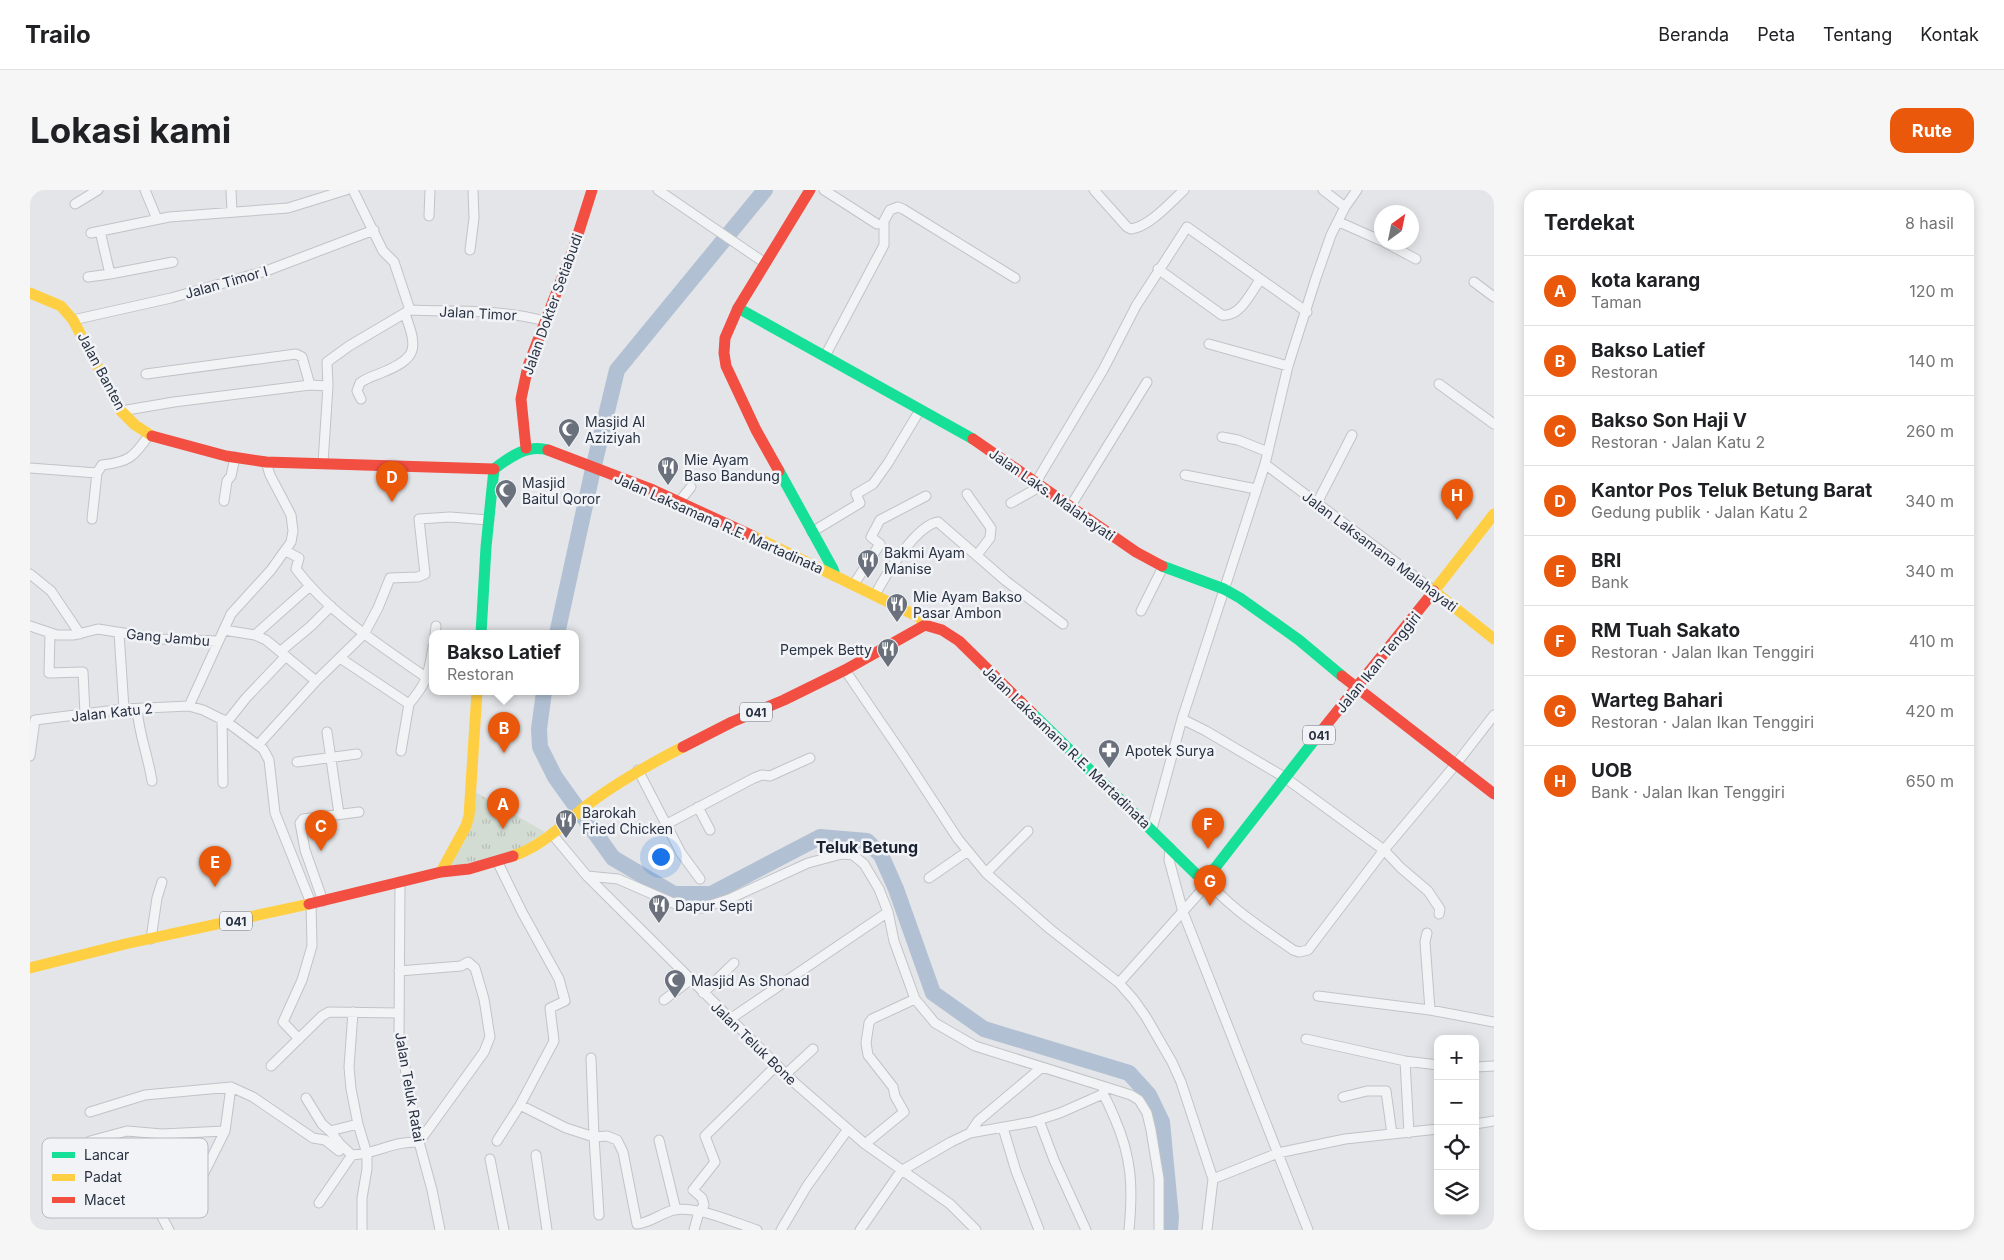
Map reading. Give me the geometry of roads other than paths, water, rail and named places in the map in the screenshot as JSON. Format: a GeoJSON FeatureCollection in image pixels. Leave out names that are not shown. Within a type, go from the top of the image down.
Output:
{"type":"FeatureCollection","features":[{"type":"Feature","properties":{"kind":"main road","name":"Jalan Dokter Setiabudi"},"geometry":{"type":"LineString","coordinates":[[526,448],[521,400],[528,366],[574,247],[592,190]]}},
{"type":"Feature","properties":{"kind":"main road"},"geometry":{"type":"LineString","coordinates":[[810,190],[738,308],[725,338],[724,353],[726,366],[756,430],[835,576]]}},
{"type":"Feature","properties":{"kind":"main road","name":"Jalan Banten"},"geometry":{"type":"LineString","coordinates":[[30,293],[61,306],[74,320],[121,411],[135,425],[149,434],[235,457],[266,462],[494,470]]}},
{"type":"Feature","properties":{"kind":"main road","name":"Jalan Laks. Malahayati"},"geometry":{"type":"LineString","coordinates":[[738,308],[981,444],[1136,552],[1164,567],[1224,589],[1272,619],[1357,688],[1494,794]]}},
{"type":"Feature","properties":{"kind":"main road"},"geometry":{"type":"LineString","coordinates":[[481,630],[494,470],[526,448]]}},
{"type":"Feature","properties":{"kind":"main road","name":"Jalan Laksamana R.E. Martadinata"},"geometry":{"type":"LineString","coordinates":[[526,448],[545,449],[679,502],[854,584],[919,617],[925,625],[942,630],[959,641],[1196,874],[1204,877]]}},
{"type":"Feature","properties":{"kind":"main road","name":"Jalan Ikan Tenggiri"},"geometry":{"type":"LineString","coordinates":[[1204,877],[1215,868],[1284,777],[1357,688],[1494,514]]}},
{"type":"Feature","properties":{"kind":"main road","name":"Jalan Laksamana Malahayati"},"geometry":{"type":"LineString","coordinates":[[1434,591],[1494,639]]}},
{"type":"Feature","properties":{"kind":"main road","name":"041"},"geometry":{"type":"LineString","coordinates":[[30,968],[441,872],[469,869],[516,855],[554,832],[590,803],[638,770],[732,722],[784,700],[845,670],[925,625]]}},
{"type":"Feature","properties":{"kind":"main road"},"geometry":{"type":"LineString","coordinates":[[441,872],[466,826],[469,816],[477,695]]}},
{"type":"Feature","properties":{"kind":"street"},"geometry":{"type":"LineString","coordinates":[[75,204],[98,190]]}},
{"type":"Feature","properties":{"kind":"street"},"geometry":{"type":"LineString","coordinates":[[145,190],[157,219]]}},
{"type":"Feature","properties":{"kind":"street"},"geometry":{"type":"LineString","coordinates":[[232,190],[232,212]]}},
{"type":"Feature","properties":{"kind":"street"},"geometry":{"type":"LineString","coordinates":[[91,233],[157,219],[288,208],[346,190]]}},
{"type":"Feature","properties":{"kind":"street"},"geometry":{"type":"LineString","coordinates":[[353,190],[383,251],[394,262],[413,341],[412,354],[405,362],[360,382],[357,391],[361,400]]}},
{"type":"Feature","properties":{"kind":"street"},"geometry":{"type":"LineString","coordinates":[[429,216],[430,190]]}},
{"type":"Feature","properties":{"kind":"street"},"geometry":{"type":"LineString","coordinates":[[470,250],[474,218],[472,190]]}},
{"type":"Feature","properties":{"kind":"street"},"geometry":{"type":"LineString","coordinates":[[658,190],[765,263]]}},
{"type":"Feature","properties":{"kind":"street"},"geometry":{"type":"LineString","coordinates":[[824,190],[877,224]]}},
{"type":"Feature","properties":{"kind":"street"},"geometry":{"type":"LineString","coordinates":[[1094,190],[1126,227],[1131,229],[1151,218],[1184,190]]}},
{"type":"Feature","properties":{"kind":"street"},"geometry":{"type":"LineString","coordinates":[[1323,190],[1345,207]]}},
{"type":"Feature","properties":{"kind":"street"},"geometry":{"type":"LineString","coordinates":[[1152,829],[1182,719],[1268,452],[1288,366],[1331,235],[1345,207],[1357,190]]}},
{"type":"Feature","properties":{"kind":"street"},"geometry":{"type":"LineString","coordinates":[[825,356],[884,246],[884,221],[890,210],[903,209],[1015,278]]}},
{"type":"Feature","properties":{"kind":"street"},"geometry":{"type":"LineString","coordinates":[[1338,222],[1374,238]]}},
{"type":"Feature","properties":{"kind":"street"},"geometry":{"type":"LineString","coordinates":[[1011,503],[1039,484],[1136,306],[1158,269],[1188,226],[1260,280],[1307,312]]}},
{"type":"Feature","properties":{"kind":"street","name":"Jalan Timor I"},"geometry":{"type":"LineString","coordinates":[[74,320],[171,298],[266,271],[374,230]]}},
{"type":"Feature","properties":{"kind":"street"},"geometry":{"type":"LineString","coordinates":[[100,231],[110,274]]}},
{"type":"Feature","properties":{"kind":"street"},"geometry":{"type":"LineString","coordinates":[[1399,250],[1416,259]]}},
{"type":"Feature","properties":{"kind":"street"},"geometry":{"type":"LineString","coordinates":[[88,278],[173,262]]}},
{"type":"Feature","properties":{"kind":"street"},"geometry":{"type":"LineString","coordinates":[[1158,269],[1222,316],[1234,313],[1240,308],[1260,280]]}},
{"type":"Feature","properties":{"kind":"street"},"geometry":{"type":"LineString","coordinates":[[1474,282],[1494,297]]}},
{"type":"Feature","properties":{"kind":"street","name":"Jalan Timor"},"geometry":{"type":"LineString","coordinates":[[407,312],[468,310],[512,313],[546,321]]}},
{"type":"Feature","properties":{"kind":"street"},"geometry":{"type":"LineString","coordinates":[[323,463],[328,386],[326,368],[329,359],[407,312]]}},
{"type":"Feature","properties":{"kind":"street"},"geometry":{"type":"LineString","coordinates":[[1209,344],[1288,366]]}},
{"type":"Feature","properties":{"kind":"street"},"geometry":{"type":"LineString","coordinates":[[146,374],[296,354],[302,357],[310,385]]}},
{"type":"Feature","properties":{"kind":"street"},"geometry":{"type":"LineString","coordinates":[[1070,507],[1147,382]]}},
{"type":"Feature","properties":{"kind":"street"},"geometry":{"type":"LineString","coordinates":[[1439,384],[1494,424]]}},
{"type":"Feature","properties":{"kind":"street"},"geometry":{"type":"LineString","coordinates":[[121,411],[174,402],[310,385],[328,386]]}},
{"type":"Feature","properties":{"kind":"street"},"geometry":{"type":"LineString","coordinates":[[812,532],[860,503],[856,494],[873,484],[920,410]]}},
{"type":"Feature","properties":{"kind":"street"},"geometry":{"type":"LineString","coordinates":[[92,520],[97,473],[102,465],[118,464],[130,458],[149,434]]}},
{"type":"Feature","properties":{"kind":"street"},"geometry":{"type":"LineString","coordinates":[[1317,503],[1352,435]]}},
{"type":"Feature","properties":{"kind":"street"},"geometry":{"type":"LineString","coordinates":[[1222,437],[1238,440],[1268,452]]}},
{"type":"Feature","properties":{"kind":"street"},"geometry":{"type":"LineString","coordinates":[[224,501],[227,481],[231,476],[235,457]]}},
{"type":"Feature","properties":{"kind":"street"},"geometry":{"type":"LineString","coordinates":[[189,706],[218,642],[236,608],[271,570],[291,542],[293,523],[291,515],[270,475],[266,462]]}},
{"type":"Feature","properties":{"kind":"street","name":"Jalan Laksamana Malahayati"},"geometry":{"type":"LineString","coordinates":[[1264,464],[1434,591]]}},
{"type":"Feature","properties":{"kind":"street"},"geometry":{"type":"LineString","coordinates":[[30,468],[97,473]]}},
{"type":"Feature","properties":{"kind":"street"},"geometry":{"type":"LineString","coordinates":[[1186,475],[1256,489]]}},
{"type":"Feature","properties":{"kind":"street"},"geometry":{"type":"LineString","coordinates":[[679,502],[691,487]]}},
{"type":"Feature","properties":{"kind":"street"},"geometry":{"type":"LineString","coordinates":[[967,494],[991,528],[990,538],[977,555]]}},
{"type":"Feature","properties":{"kind":"street"},"geometry":{"type":"LineString","coordinates":[[854,584],[880,544],[871,538],[880,520],[926,496]]}},
{"type":"Feature","properties":{"kind":"street"},"geometry":{"type":"LineString","coordinates":[[258,744],[316,681],[364,634],[390,578],[418,577],[425,574],[419,519],[450,517],[489,520]]}},
{"type":"Feature","properties":{"kind":"street"},"geometry":{"type":"LineString","coordinates":[[875,595],[899,556],[930,524],[938,522],[1006,581],[1063,624]]}},
{"type":"Feature","properties":{"kind":"street"},"geometry":{"type":"LineString","coordinates":[[286,550],[299,558],[296,568],[310,586],[331,606],[364,634],[427,678]]}},
{"type":"Feature","properties":{"kind":"street"},"geometry":{"type":"LineString","coordinates":[[1141,611],[1164,567]]}},
{"type":"Feature","properties":{"kind":"street"},"geometry":{"type":"LineString","coordinates":[[30,574],[51,591],[80,634]]}},
{"type":"Feature","properties":{"kind":"street"},"geometry":{"type":"LineString","coordinates":[[255,636],[310,586]]}},
{"type":"Feature","properties":{"kind":"street"},"geometry":{"type":"LineString","coordinates":[[223,783],[225,721],[283,654],[331,606]]}},
{"type":"Feature","properties":{"kind":"street","name":"Gang Jambu"},"geometry":{"type":"LineString","coordinates":[[30,626],[57,635],[80,634],[93,629],[161,639],[218,642]]}},
{"type":"Feature","properties":{"kind":"street"},"geometry":{"type":"LineString","coordinates":[[224,630],[266,640],[316,681]]}},
{"type":"Feature","properties":{"kind":"street"},"geometry":{"type":"LineString","coordinates":[[50,633],[49,672],[83,672],[85,714]]}},
{"type":"Feature","properties":{"kind":"street"},"geometry":{"type":"LineString","coordinates":[[119,633],[124,710]]}},
{"type":"Feature","properties":{"kind":"street"},"geometry":{"type":"LineString","coordinates":[[340,658],[409,704]]}},
{"type":"Feature","properties":{"kind":"street"},"geometry":{"type":"LineString","coordinates":[[401,751],[409,704],[424,686],[429,668]]}},
{"type":"Feature","properties":{"kind":"street"},"geometry":{"type":"LineString","coordinates":[[845,670],[904,755],[958,839],[986,873],[1050,929],[1118,983],[1134,1000],[1146,1017],[1172,1062],[1194,1116],[1213,1179],[1207,1230]]}},
{"type":"Feature","properties":{"kind":"street","name":"Jalan Katu 2"},"geometry":{"type":"LineString","coordinates":[[30,756],[32,720],[124,710],[189,706],[203,710],[225,721],[258,744],[269,760],[275,813],[280,830],[311,903]]}},
{"type":"Feature","properties":{"kind":"street"},"geometry":{"type":"LineString","coordinates":[[137,709],[139,730],[149,758],[152,780]]}},
{"type":"Feature","properties":{"kind":"street"},"geometry":{"type":"LineString","coordinates":[[1204,877],[1214,889],[1249,919],[1293,950],[1304,952],[1313,946],[1384,850],[1494,715]]}},
{"type":"Feature","properties":{"kind":"street"},"geometry":{"type":"LineString","coordinates":[[1182,719],[1284,777],[1384,850],[1400,868],[1428,891],[1440,909],[1439,914]]}},
{"type":"Feature","properties":{"kind":"street"},"geometry":{"type":"LineString","coordinates":[[327,732],[339,814]]}},
{"type":"Feature","properties":{"kind":"street"},"geometry":{"type":"LineString","coordinates":[[297,762],[357,754]]}},
{"type":"Feature","properties":{"kind":"street"},"geometry":{"type":"LineString","coordinates":[[665,826],[758,776],[770,776],[810,758]]}},
{"type":"Feature","properties":{"kind":"street"},"geometry":{"type":"LineString","coordinates":[[638,770],[665,826],[686,862],[689,862],[700,879]]}},
{"type":"Feature","properties":{"kind":"street"},"geometry":{"type":"LineString","coordinates":[[698,807],[710,830]]}},
{"type":"Feature","properties":{"kind":"street"},"geometry":{"type":"LineString","coordinates":[[323,901],[305,850],[300,823],[303,819],[359,812]]}},
{"type":"Feature","properties":{"kind":"street"},"geometry":{"type":"LineString","coordinates":[[986,873],[1028,831]]}},
{"type":"Feature","properties":{"kind":"street","name":"Jalan Teluk Bone"},"geometry":{"type":"LineString","coordinates":[[554,832],[587,876],[777,1066],[866,1144],[950,1204],[976,1230]]}},
{"type":"Feature","properties":{"kind":"street"},"geometry":{"type":"LineString","coordinates":[[1170,848],[1170,860],[1183,912],[1308,1230]]}},
{"type":"Feature","properties":{"kind":"street"},"geometry":{"type":"LineString","coordinates":[[929,878],[968,851]]}},
{"type":"Feature","properties":{"kind":"street"},"geometry":{"type":"LineString","coordinates":[[587,876],[618,879],[680,906],[702,908],[729,899],[808,863],[842,854],[853,855],[864,864],[879,889],[888,912],[894,941],[915,999],[934,1023],[968,1042],[1104,1091],[1131,1094],[1139,1100],[1147,1113],[1159,1179],[1159,1230]]}},
{"type":"Feature","properties":{"kind":"street"},"geometry":{"type":"LineString","coordinates":[[497,861],[522,912],[559,979],[565,1001],[550,1008],[554,1042],[520,1105],[497,1141]]}},
{"type":"Feature","properties":{"kind":"street"},"geometry":{"type":"LineString","coordinates":[[1118,983],[1202,890],[1204,877]]}},
{"type":"Feature","properties":{"kind":"street"},"geometry":{"type":"LineString","coordinates":[[151,939],[157,898],[162,882]]}},
{"type":"Feature","properties":{"kind":"street","name":"Jalan Teluk Ratai"},"geometry":{"type":"LineString","coordinates":[[400,882],[399,1036],[419,1142],[432,1190],[440,1230]]}},
{"type":"Feature","properties":{"kind":"street"},"geometry":{"type":"LineString","coordinates":[[299,1039],[283,1022],[302,980],[312,946],[311,903]]}},
{"type":"Feature","properties":{"kind":"street"},"geometry":{"type":"LineString","coordinates":[[730,1019],[888,912]]}},
{"type":"Feature","properties":{"kind":"street"},"geometry":{"type":"LineString","coordinates":[[1426,933],[1430,1010]]}},
{"type":"Feature","properties":{"kind":"street"},"geometry":{"type":"LineString","coordinates":[[90,1112],[145,1095],[231,1087],[253,1098],[313,1138],[325,1140],[351,1157],[368,1154],[403,1142],[419,1142],[484,1052],[490,1037],[484,999],[475,968],[468,962],[461,966],[400,971]]}},
{"type":"Feature","properties":{"kind":"street"},"geometry":{"type":"LineString","coordinates":[[703,993],[734,963]]}},
{"type":"Feature","properties":{"kind":"street"},"geometry":{"type":"LineString","coordinates":[[664,1000],[690,980]]}},
{"type":"Feature","properties":{"kind":"street"},"geometry":{"type":"LineString","coordinates":[[1318,996],[1430,1010],[1494,1022]]}},
{"type":"Feature","properties":{"kind":"street"},"geometry":{"type":"LineString","coordinates":[[866,1144],[904,1112],[895,1096],[893,1087],[867,1051],[866,1042],[869,1023],[872,1018],[915,999]]}},
{"type":"Feature","properties":{"kind":"street"},"geometry":{"type":"LineString","coordinates":[[272,1066],[326,1013],[334,1011],[399,1013]]}},
{"type":"Feature","properties":{"kind":"street"},"geometry":{"type":"LineString","coordinates":[[353,1012],[349,1067],[351,1089],[358,1124],[368,1154],[362,1198],[362,1230]]}},
{"type":"Feature","properties":{"kind":"street"},"geometry":{"type":"LineString","coordinates":[[1306,1039],[1405,1061],[1434,1065]]}},
{"type":"Feature","properties":{"kind":"street"},"geometry":{"type":"LineString","coordinates":[[786,1074],[813,1049]]}},
{"type":"Feature","properties":{"kind":"street"},"geometry":{"type":"LineString","coordinates":[[591,1058],[599,1215]]}},
{"type":"Feature","properties":{"kind":"street"},"geometry":{"type":"LineString","coordinates":[[1405,1061],[1409,1133]]}},
{"type":"Feature","properties":{"kind":"street"},"geometry":{"type":"LineString","coordinates":[[694,1230],[699,1212],[704,1205],[702,1198],[693,1190],[715,1162],[705,1136],[777,1066]]}},
{"type":"Feature","properties":{"kind":"street"},"geometry":{"type":"LineString","coordinates":[[1479,1067],[1494,1066]]}},
{"type":"Feature","properties":{"kind":"street"},"geometry":{"type":"LineString","coordinates":[[970,1134],[978,1122],[1042,1068]]}},
{"type":"Feature","properties":{"kind":"street"},"geometry":{"type":"LineString","coordinates":[[208,1165],[225,1131],[231,1087]]}},
{"type":"Feature","properties":{"kind":"street"},"geometry":{"type":"LineString","coordinates":[[860,1230],[901,1170],[951,1142],[970,1134],[1060,1114],[1104,1091]]}},
{"type":"Feature","properties":{"kind":"street"},"geometry":{"type":"LineString","coordinates":[[1104,1091],[1128,1153],[1132,1194],[1129,1230]]}},
{"type":"Feature","properties":{"kind":"street"},"geometry":{"type":"LineString","coordinates":[[1343,1097],[1367,1091],[1386,1091],[1392,1134]]}},
{"type":"Feature","properties":{"kind":"street"},"geometry":{"type":"LineString","coordinates":[[306,1098],[322,1124],[351,1157]]}},
{"type":"Feature","properties":{"kind":"street"},"geometry":{"type":"LineString","coordinates":[[520,1105],[566,1128],[594,1137],[608,1136],[617,1140],[623,1152],[636,1223],[642,1224],[676,1210],[699,1212],[757,1230]]}},
{"type":"Feature","properties":{"kind":"street"},"geometry":{"type":"LineString","coordinates":[[1039,1120],[1054,1160],[1086,1230]]}},
{"type":"Feature","properties":{"kind":"street"},"geometry":{"type":"LineString","coordinates":[[1479,1123],[1494,1121]]}},
{"type":"Feature","properties":{"kind":"street"},"geometry":{"type":"LineString","coordinates":[[330,1131],[358,1124]]}},
{"type":"Feature","properties":{"kind":"street"},"geometry":{"type":"LineString","coordinates":[[1003,1128],[1016,1171],[1039,1230]]}},
{"type":"Feature","properties":{"kind":"street"},"geometry":{"type":"LineString","coordinates":[[781,1230],[807,1186],[848,1129]]}},
{"type":"Feature","properties":{"kind":"street"},"geometry":{"type":"LineString","coordinates":[[1213,1179],[1278,1153],[1345,1139],[1434,1130]]}},
{"type":"Feature","properties":{"kind":"street"},"geometry":{"type":"LineString","coordinates":[[101,1138],[126,1131],[162,1134],[225,1131]]}},
{"type":"Feature","properties":{"kind":"street"},"geometry":{"type":"LineString","coordinates":[[658,1140],[676,1210]]}},
{"type":"Feature","properties":{"kind":"street"},"geometry":{"type":"LineString","coordinates":[[536,1155],[547,1230]]}},
{"type":"Feature","properties":{"kind":"street"},"geometry":{"type":"LineString","coordinates":[[319,1203],[351,1157]]}},
{"type":"Feature","properties":{"kind":"street"},"geometry":{"type":"LineString","coordinates":[[490,1159],[504,1230]]}},
{"type":"Feature","properties":{"kind":"street"},"geometry":{"type":"LineString","coordinates":[[163,1218],[169,1230]]}},
{"type":"Feature","properties":{"kind":"waterway"},"geometry":{"type":"LineString","coordinates":[[558,630],[617,370],[765,190]]}},
{"type":"Feature","properties":{"kind":"waterway"},"geometry":{"type":"LineString","coordinates":[[544,695],[539,729],[540,747],[555,777],[613,858],[674,894],[711,894],[820,837],[867,841],[881,855],[896,889],[933,993],[984,1029],[1129,1073],[1149,1095],[1162,1122],[1171,1217],[1170,1230]]}},
{"type":"Feature","properties":{"kind":"place","name":"Masjid Al Aziziyah"},"geometry":{"type":"Point","coordinates":[569,448]}},
{"type":"Feature","properties":{"kind":"place","name":"Mie Ayam Baso Bandung"},"geometry":{"type":"Point","coordinates":[668,486]}},
{"type":"Feature","properties":{"kind":"place","name":"Kantor Pos Teluk Betung Barat"},"geometry":{"type":"Point","coordinates":[392,502]}},
{"type":"Feature","properties":{"kind":"place","name":"Masjid Baitul Qoror"},"geometry":{"type":"Point","coordinates":[506,509]}},
{"type":"Feature","properties":{"kind":"place","name":"UOB"},"geometry":{"type":"Point","coordinates":[1457,520]}},
{"type":"Feature","properties":{"kind":"place","name":"Bakmi Ayam Manise"},"geometry":{"type":"Point","coordinates":[868,579]}},
{"type":"Feature","properties":{"kind":"place","name":"Mie Ayam Bakso Pasar Ambon"},"geometry":{"type":"Point","coordinates":[897,623]}},
{"type":"Feature","properties":{"kind":"place","name":"Pempek Betty"},"geometry":{"type":"Point","coordinates":[888,668]}},
{"type":"Feature","properties":{"kind":"place","name":"Bakso Latief"},"geometry":{"type":"Point","coordinates":[504,753]}},
{"type":"Feature","properties":{"kind":"place","name":"Apotek Surya"},"geometry":{"type":"Point","coordinates":[1109,769]}},
{"type":"Feature","properties":{"kind":"place","name":"kota karang"},"geometry":{"type":"Point","coordinates":[503,829]}},
{"type":"Feature","properties":{"kind":"place","name":"Barokah Fried Chicken"},"geometry":{"type":"Point","coordinates":[566,839]}},
{"type":"Feature","properties":{"kind":"place","name":"RM Tuah Sakato"},"geometry":{"type":"Point","coordinates":[1208,849]}},
{"type":"Feature","properties":{"kind":"place","name":"Bakso Son Haji V"},"geometry":{"type":"Point","coordinates":[321,851]}},
{"type":"Feature","properties":{"kind":"place","name":"BRI"},"geometry":{"type":"Point","coordinates":[215,887]}},
{"type":"Feature","properties":{"kind":"place","name":"Warteg Bahari"},"geometry":{"type":"Point","coordinates":[1210,906]}},
{"type":"Feature","properties":{"kind":"place","name":"Dapur Septi"},"geometry":{"type":"Point","coordinates":[659,924]}},
{"type":"Feature","properties":{"kind":"place","name":"Masjid As Shonad"},"geometry":{"type":"Point","coordinates":[675,999]}},
{"type":"Feature","properties":{"kind":"district","name":"Teluk Betung"},"geometry":{"type":"Point","coordinates":[867,847]}}]}
